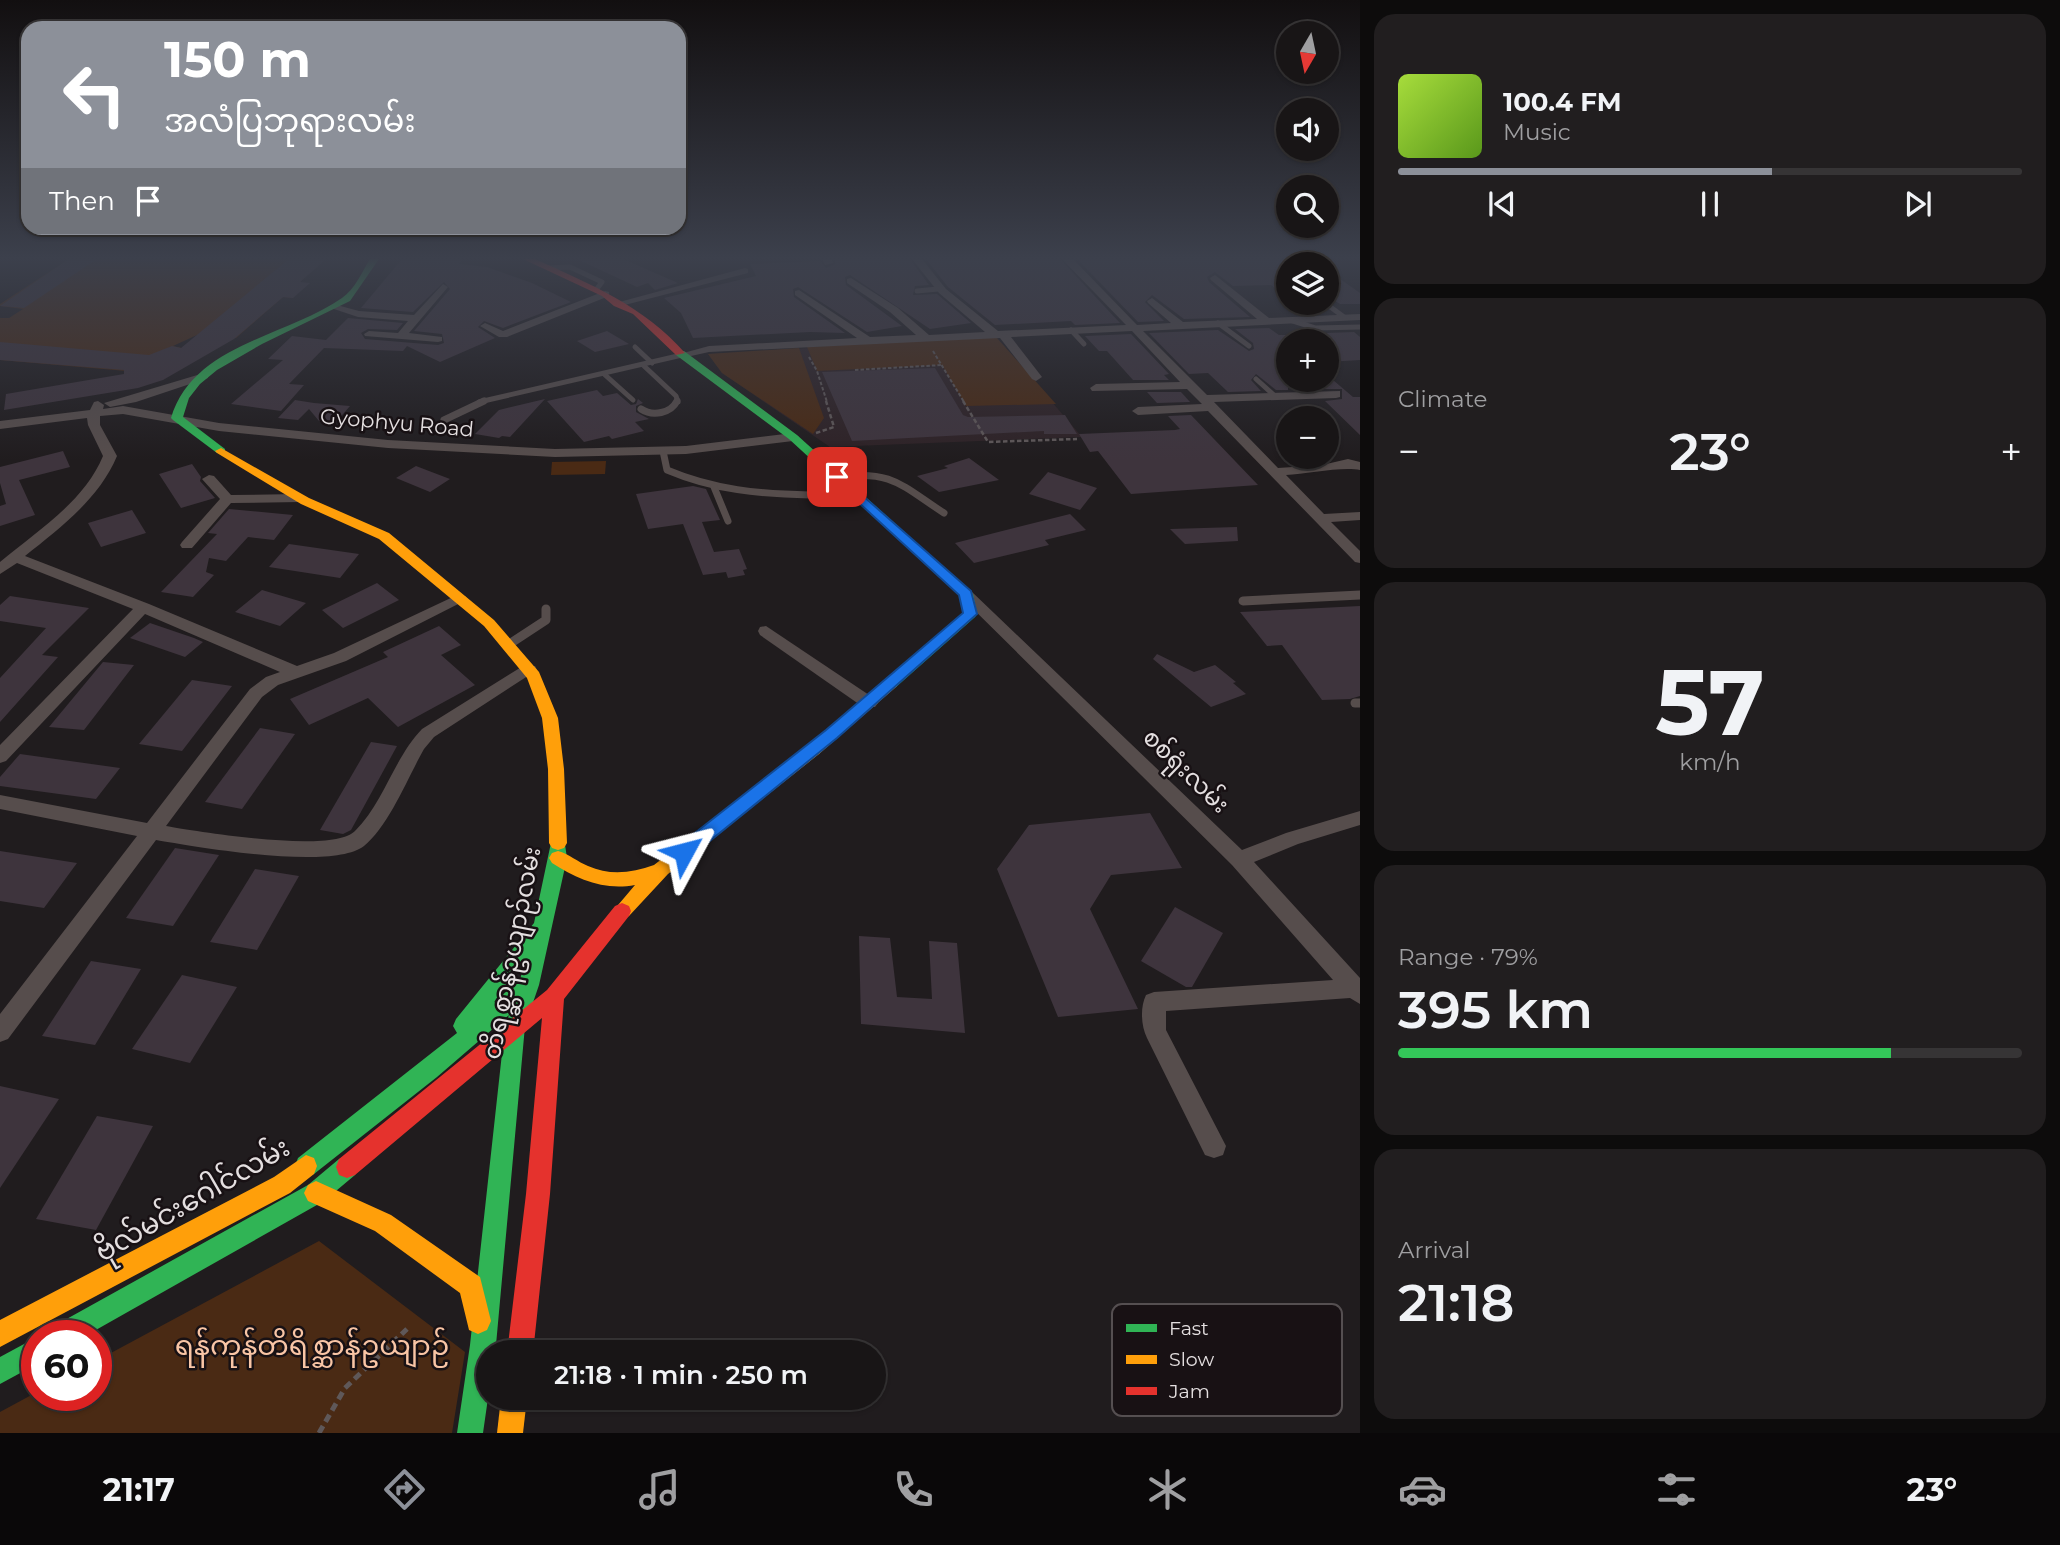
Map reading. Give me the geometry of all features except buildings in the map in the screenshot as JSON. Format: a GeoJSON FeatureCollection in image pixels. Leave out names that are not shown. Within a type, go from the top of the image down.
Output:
{"type":"FeatureCollection","features":[{"type":"Feature","properties":{"kind":"main road"},"geometry":{"type":"LineString","coordinates":[[286,331],[292,326]]}},
{"type":"Feature","properties":{"kind":"main road"},"geometry":{"type":"LineString","coordinates":[[177,418],[178,405],[188,390],[204,376],[237,354],[296,326]]}},
{"type":"Feature","properties":{"kind":"main road"},"geometry":{"type":"LineString","coordinates":[[90,1320],[316,1193],[554,996],[615,919],[662,869],[869,703],[970,614],[966,594],[793,437],[682,355],[651,326]]}},
{"type":"Feature","properties":{"kind":"main road","name":"တိရစ္ဆာန်ဥယျာဉ်လမ်း"},"geometry":{"type":"LineString","coordinates":[[177,418],[234,461],[300,498],[384,536],[489,623],[534,676],[550,718],[556,769],[558,858],[529,985],[515,1026],[484,1340]]}},
{"type":"Feature","properties":{"kind":"main road"},"geometry":{"type":"LineString","coordinates":[[558,858],[583,876],[608,881],[634,883],[662,869]]}},
{"type":"Feature","properties":{"kind":"main road"},"geometry":{"type":"LineString","coordinates":[[429,1070],[542,927]]}},
{"type":"Feature","properties":{"kind":"main road"},"geometry":{"type":"LineString","coordinates":[[529,985],[554,996]]}},
{"type":"Feature","properties":{"kind":"main road","name":"ဗိုလ်မင်းဂေါင်လမ်း"},"geometry":{"type":"LineString","coordinates":[[0,1334],[282,1185],[429,1070],[529,985]]}},
{"type":"Feature","properties":{"kind":"main road","name":"တိရစ္ဆာန်ဥယျာဉ်လမ်း"},"geometry":{"type":"LineString","coordinates":[[521,1340],[538,1194],[554,996]]}},
{"type":"Feature","properties":{"kind":"main road"},"geometry":{"type":"LineString","coordinates":[[316,1193],[383,1223],[471,1286],[482,1340]]}},
{"type":"Feature","properties":{"kind":"main road"},"geometry":{"type":"LineString","coordinates":[[0,1371],[21,1359]]}},
{"type":"Feature","properties":{"kind":"main road","name":"တိရစ္ဆာန်ဥယျာဉ်လမ်း"},"geometry":{"type":"LineString","coordinates":[[470,1433],[476,1392]]}},
{"type":"Feature","properties":{"kind":"main road"},"geometry":{"type":"LineString","coordinates":[[510,1433],[513,1410]]}},
{"type":"Feature","properties":{"kind":"street"},"geometry":{"type":"LineString","coordinates":[[401,335],[409,326]]}},
{"type":"Feature","properties":{"kind":"street"},"geometry":{"type":"LineString","coordinates":[[485,326],[503,335],[527,326]]}},
{"type":"Feature","properties":{"kind":"street"},"geometry":{"type":"LineString","coordinates":[[847,326],[867,340]]}},
{"type":"Feature","properties":{"kind":"street"},"geometry":{"type":"LineString","coordinates":[[912,326],[925,337]]}},
{"type":"Feature","properties":{"kind":"street"},"geometry":{"type":"LineString","coordinates":[[988,326],[998,333],[1036,377]]}},
{"type":"Feature","properties":{"kind":"street"},"geometry":{"type":"LineString","coordinates":[[682,355],[709,349],[1150,326]]}},
{"type":"Feature","properties":{"kind":"street"},"geometry":{"type":"LineString","coordinates":[[1133,327],[1360,559]]}},
{"type":"Feature","properties":{"kind":"street"},"geometry":{"type":"LineString","coordinates":[[369,334],[438,339]]}},
{"type":"Feature","properties":{"kind":"street","name":"Gyophyu Road"},"geometry":{"type":"LineString","coordinates":[[0,425],[98,408],[204,376]]}},
{"type":"Feature","properties":{"kind":"street"},"geometry":{"type":"LineString","coordinates":[[1096,387],[1189,386]]}},
{"type":"Feature","properties":{"kind":"street"},"geometry":{"type":"LineString","coordinates":[[1138,411],[1275,396],[1336,394]]}},
{"type":"Feature","properties":{"kind":"street"},"geometry":{"type":"LineString","coordinates":[[0,569],[94,487],[107,469],[110,456],[93,419],[98,408]]}},
{"type":"Feature","properties":{"kind":"street","name":"Gyophyu Road"},"geometry":{"type":"LineString","coordinates":[[0,420],[98,408],[177,418],[219,427],[388,444],[555,453],[663,451],[793,437]]}},
{"type":"Feature","properties":{"kind":"street"},"geometry":{"type":"LineString","coordinates":[[1275,472],[1322,469],[1349,463],[1360,466]]}},
{"type":"Feature","properties":{"kind":"street"},"geometry":{"type":"LineString","coordinates":[[209,479],[227,499]]}},
{"type":"Feature","properties":{"kind":"street"},"geometry":{"type":"LineString","coordinates":[[187,545],[227,499],[300,498]]}},
{"type":"Feature","properties":{"kind":"street"},"geometry":{"type":"LineString","coordinates":[[1320,518],[1360,516]]}},
{"type":"Feature","properties":{"kind":"street"},"geometry":{"type":"LineString","coordinates":[[14,557],[143,607],[295,672]]}},
{"type":"Feature","properties":{"kind":"street","name":"စစ်ရုံးလမ်း"},"geometry":{"type":"LineString","coordinates":[[966,594],[1239,859],[1357,991]]}},
{"type":"Feature","properties":{"kind":"street"},"geometry":{"type":"LineString","coordinates":[[0,1032],[256,693],[272,681],[340,657],[460,599]]}},
{"type":"Feature","properties":{"kind":"street"},"geometry":{"type":"LineString","coordinates":[[0,756],[143,607]]}},
{"type":"Feature","properties":{"kind":"street"},"geometry":{"type":"LineString","coordinates":[[766,631],[869,703]]}},
{"type":"Feature","properties":{"kind":"street"},"geometry":{"type":"LineString","coordinates":[[0,802],[149,832],[264,847],[320,849],[354,843],[368,830],[417,744],[428,733],[529,670]]}},
{"type":"Feature","properties":{"kind":"street"},"geometry":{"type":"LineString","coordinates":[[1239,859],[1293,838],[1360,818]]}},
{"type":"Feature","properties":{"kind":"street"},"geometry":{"type":"LineString","coordinates":[[1214,1146],[1155,1031],[1154,1003],[1357,991]]}},
{"type":"Feature","properties":{"kind":"lane"},"geometry":{"type":"LineString","coordinates":[[1222,326],[1249,346]]}},
{"type":"Feature","properties":{"kind":"lane"},"geometry":{"type":"LineString","coordinates":[[1298,326],[1360,327]]}},
{"type":"Feature","properties":{"kind":"lane"},"geometry":{"type":"LineString","coordinates":[[1071,330],[1084,344]]}},
{"type":"Feature","properties":{"kind":"lane"},"geometry":{"type":"LineString","coordinates":[[635,347],[652,363]]}},
{"type":"Feature","properties":{"kind":"lane"},"geometry":{"type":"LineString","coordinates":[[444,420],[482,401],[682,355]]}},
{"type":"Feature","properties":{"kind":"lane"},"geometry":{"type":"LineString","coordinates":[[641,409],[645,413],[653,414],[672,408],[678,402],[676,396],[643,365]]}},
{"type":"Feature","properties":{"kind":"lane"},"geometry":{"type":"LineString","coordinates":[[604,373],[633,400]]}},
{"type":"Feature","properties":{"kind":"lane"},"geometry":{"type":"LineString","coordinates":[[1256,379],[1275,396]]}},
{"type":"Feature","properties":{"kind":"lane"},"geometry":{"type":"LineString","coordinates":[[663,451],[667,470],[714,487],[734,492],[810,495]]}},
{"type":"Feature","properties":{"kind":"lane"},"geometry":{"type":"LineString","coordinates":[[837,477],[869,473],[890,478],[944,513]]}},
{"type":"Feature","properties":{"kind":"lane"},"geometry":{"type":"LineString","coordinates":[[714,487],[728,521]]}},
{"type":"Feature","properties":{"kind":"lane"},"geometry":{"type":"LineString","coordinates":[[1243,601],[1360,595]]}},
{"type":"Feature","properties":{"kind":"lane"},"geometry":{"type":"LineString","coordinates":[[508,645],[546,620],[546,609]]}},
{"type":"Feature","properties":{"kind":"path"},"geometry":{"type":"LineString","coordinates":[[925,337],[988,442],[1077,439]]}},
{"type":"Feature","properties":{"kind":"path"},"geometry":{"type":"LineString","coordinates":[[793,437],[834,426],[817,371],[802,344]]}},
{"type":"Feature","properties":{"kind":"path"},"geometry":{"type":"LineString","coordinates":[[855,370],[942,365]]}},
{"type":"Feature","properties":{"kind":"path"},"geometry":{"type":"LineString","coordinates":[[319,1433],[345,1388],[407,1329]]}},
{"type":"Feature","properties":{"kind":"shaded area"},"geometry":{"type":"Polygon","coordinates":[[[996,337],[1082,437],[830,447],[722,373],[708,354],[996,337]]]}},
{"type":"Feature","properties":{"kind":"green space"},"geometry":{"type":"Polygon","coordinates":[[[0,326],[250,326],[236,338],[197,335],[173,346],[186,349],[138,372],[0,360],[0,326]]]}},
{"type":"Feature","properties":{"kind":"green space"},"geometry":{"type":"Polygon","coordinates":[[[996,337],[1056,404],[966,406],[942,365],[817,371],[807,347],[996,337]]]}},
{"type":"Feature","properties":{"kind":"green space"},"geometry":{"type":"Polygon","coordinates":[[[799,348],[824,418],[813,434],[722,373],[708,354],[799,348]]]}},
{"type":"Feature","properties":{"kind":"green space"},"geometry":{"type":"Polygon","coordinates":[[[606,461],[605,474],[551,475],[552,462],[606,461]]]}},
{"type":"Feature","properties":{"kind":"green space","name":"ရန်ကုန်တိရိစ္ဆာန်ဥယျာဉ်"},"geometry":{"type":"Polygon","coordinates":[[[319,1241],[465,1352],[452,1433],[0,1433],[0,1412],[21,1401],[21,1411],[112,1411],[112,1352],[319,1241]]]}},
{"type":"Feature","properties":{"kind":"traffic: fast"},"geometry":{"type":"LineString","coordinates":[[221,451],[177,418],[184,397],[196,382],[214,367],[293,326]]}},
{"type":"Feature","properties":{"kind":"traffic: fast"},"geometry":{"type":"LineString","coordinates":[[680,353],[793,437],[966,594],[970,614],[891,683]]}},
{"type":"Feature","properties":{"kind":"traffic: fast"},"geometry":{"type":"LineString","coordinates":[[470,1433],[483,1345],[515,1026],[529,985],[558,858],[558,843]]}},
{"type":"Feature","properties":{"kind":"traffic: fast"},"geometry":{"type":"LineString","coordinates":[[463,1026],[540,929]]}},
{"type":"Feature","properties":{"kind":"traffic: fast"},"geometry":{"type":"LineString","coordinates":[[306,1166],[429,1070],[529,985]]}},
{"type":"Feature","properties":{"kind":"traffic: fast"},"geometry":{"type":"LineString","coordinates":[[90,1320],[316,1193],[347,1167]]}},
{"type":"Feature","properties":{"kind":"traffic: fast"},"geometry":{"type":"LineString","coordinates":[[0,1371],[21,1359]]}},
{"type":"Feature","properties":{"kind":"traffic: slow"},"geometry":{"type":"LineString","coordinates":[[221,451],[305,501],[384,536],[489,623],[534,676],[550,718],[556,769],[558,843]]}},
{"type":"Feature","properties":{"kind":"traffic: slow"},"geometry":{"type":"LineString","coordinates":[[622,911],[662,869],[813,750],[891,683]]}},
{"type":"Feature","properties":{"kind":"traffic: slow"},"geometry":{"type":"LineString","coordinates":[[558,858],[582,872],[605,879],[629,879],[656,872]]}},
{"type":"Feature","properties":{"kind":"traffic: slow"},"geometry":{"type":"LineString","coordinates":[[0,1334],[282,1185],[306,1166]]}},
{"type":"Feature","properties":{"kind":"traffic: slow"},"geometry":{"type":"LineString","coordinates":[[316,1193],[383,1223],[471,1286],[478,1321]]}},
{"type":"Feature","properties":{"kind":"traffic: slow"},"geometry":{"type":"LineString","coordinates":[[510,1433],[513,1410]]}},
{"type":"Feature","properties":{"kind":"traffic: jam"},"geometry":{"type":"LineString","coordinates":[[651,326],[680,353]]}},
{"type":"Feature","properties":{"kind":"traffic: jam"},"geometry":{"type":"LineString","coordinates":[[347,1167],[554,996],[622,911]]}},
{"type":"Feature","properties":{"kind":"traffic: jam"},"geometry":{"type":"LineString","coordinates":[[521,1340],[538,1194],[554,996]]}},
{"type":"Feature","properties":{"kind":"route"},"geometry":{"type":"LineString","coordinates":[[684,852],[832,734],[970,614],[966,594],[837,477]]}}]}
